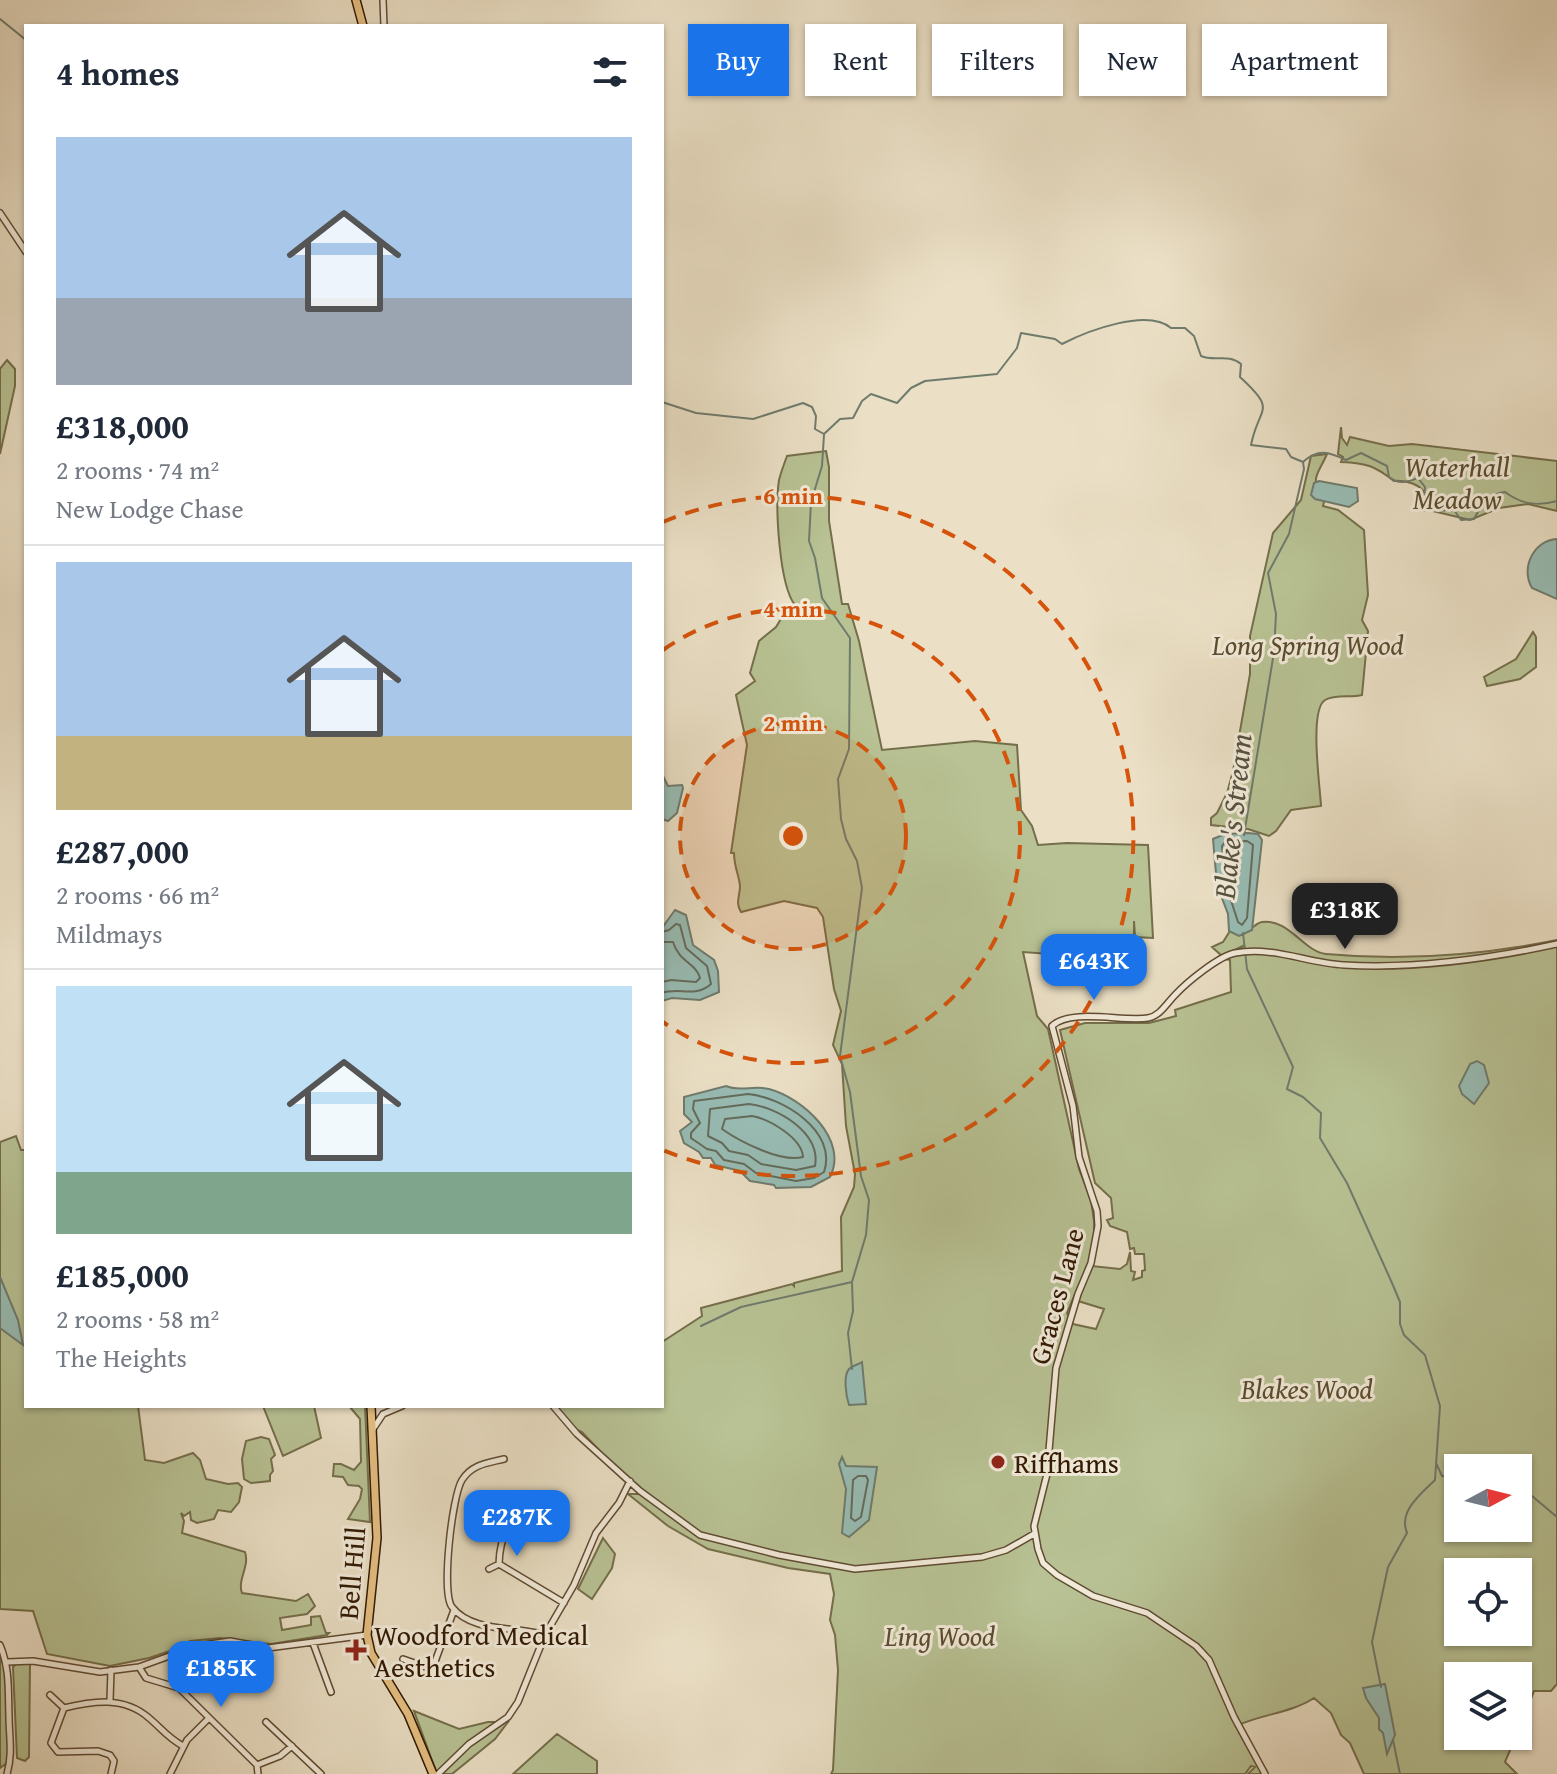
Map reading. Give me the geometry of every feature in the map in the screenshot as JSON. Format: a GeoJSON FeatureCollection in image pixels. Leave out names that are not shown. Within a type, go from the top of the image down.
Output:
{"type":"FeatureCollection","features":[{"type":"Feature","properties":{"kind":"main road"},"geometry":{"type":"LineString","coordinates":[[356,0],[362,24]]}},
{"type":"Feature","properties":{"kind":"main road","name":"Bell Hill"},"geometry":{"type":"LineString","coordinates":[[372,1408],[377,1538],[367,1635],[371,1653],[408,1714],[436,1774]]}},
{"type":"Feature","properties":{"kind":"street"},"geometry":{"type":"LineString","coordinates":[[383,0],[384,24]]}},
{"type":"Feature","properties":{"kind":"street"},"geometry":{"type":"LineString","coordinates":[[0,213],[24,249]]}},
{"type":"Feature","properties":{"kind":"street","name":"Graces Lane"},"geometry":{"type":"LineString","coordinates":[[1034,1534],[1037,1506],[1047,1474],[1056,1368],[1078,1294],[1091,1263],[1098,1226],[1097,1211],[1079,1157],[1073,1106],[1052,1026],[1056,1022],[1084,1017],[1129,1019],[1154,1016],[1188,983],[1234,953],[1281,953],[1329,964],[1369,966],[1510,954],[1557,944]]}},
{"type":"Feature","properties":{"kind":"street"},"geometry":{"type":"LineString","coordinates":[[374,1408],[383,1414]]}},
{"type":"Feature","properties":{"kind":"street"},"geometry":{"type":"LineString","coordinates":[[373,1430],[383,1414],[397,1408]]}},
{"type":"Feature","properties":{"kind":"street"},"geometry":{"type":"LineString","coordinates":[[555,1408],[577,1434],[640,1491],[700,1535],[779,1555],[855,1569],[982,1557],[1006,1550],[1034,1534],[1043,1563],[1057,1575],[1093,1596],[1147,1613],[1196,1646],[1209,1660],[1234,1717],[1265,1774]]}},
{"type":"Feature","properties":{"kind":"street"},"geometry":{"type":"LineString","coordinates":[[504,1459],[475,1466],[461,1481],[455,1504],[446,1588],[449,1604],[475,1622],[498,1628],[526,1629],[545,1635]]}},
{"type":"Feature","properties":{"kind":"street"},"geometry":{"type":"LineString","coordinates":[[436,1774],[477,1738],[508,1717],[518,1702],[545,1635],[584,1565],[596,1533],[619,1503],[630,1481]]}},
{"type":"Feature","properties":{"kind":"street"},"geometry":{"type":"LineString","coordinates":[[625,1489],[640,1491]]}},
{"type":"Feature","properties":{"kind":"street"},"geometry":{"type":"LineString","coordinates":[[499,1564],[500,1542],[511,1520],[534,1498]]}},
{"type":"Feature","properties":{"kind":"street"},"geometry":{"type":"LineString","coordinates":[[499,1564],[564,1603]]}},
{"type":"Feature","properties":{"kind":"street"},"geometry":{"type":"LineString","coordinates":[[489,1569],[499,1564]]}},
{"type":"Feature","properties":{"kind":"street"},"geometry":{"type":"LineString","coordinates":[[403,1659],[433,1667],[454,1610]]}},
{"type":"Feature","properties":{"kind":"street"},"geometry":{"type":"LineString","coordinates":[[7,1662],[33,1661],[82,1670],[111,1670],[139,1667],[197,1646],[230,1641],[268,1648],[367,1635]]}},
{"type":"Feature","properties":{"kind":"street"},"geometry":{"type":"LineString","coordinates":[[313,1643],[331,1692]]}},
{"type":"Feature","properties":{"kind":"street"},"geometry":{"type":"LineString","coordinates":[[0,1645],[7,1662],[13,1752],[7,1774]]}},
{"type":"Feature","properties":{"kind":"street"},"geometry":{"type":"LineString","coordinates":[[179,1688],[197,1646]]}},
{"type":"Feature","properties":{"kind":"street"},"geometry":{"type":"LineString","coordinates":[[139,1667],[146,1678],[179,1688],[257,1765],[258,1774]]}},
{"type":"Feature","properties":{"kind":"street"},"geometry":{"type":"LineString","coordinates":[[110,1700],[111,1670]]}},
{"type":"Feature","properties":{"kind":"street"},"geometry":{"type":"LineString","coordinates":[[50,1695],[64,1708]]}},
{"type":"Feature","properties":{"kind":"street"},"geometry":{"type":"LineString","coordinates":[[64,1708],[110,1700],[149,1717],[168,1738],[183,1746]]}},
{"type":"Feature","properties":{"kind":"street"},"geometry":{"type":"LineString","coordinates":[[64,1708],[51,1743],[53,1749],[58,1752],[98,1751],[110,1755],[114,1761],[111,1774]]}},
{"type":"Feature","properties":{"kind":"street"},"geometry":{"type":"LineString","coordinates":[[170,1774],[183,1746],[209,1718]]}},
{"type":"Feature","properties":{"kind":"street"},"geometry":{"type":"LineString","coordinates":[[266,1722],[321,1774]]}},
{"type":"Feature","properties":{"kind":"street"},"geometry":{"type":"LineString","coordinates":[[257,1765],[280,1756],[292,1746]]}},
{"type":"Feature","properties":{"kind":"green space"},"geometry":{"type":"Polygon","coordinates":[[[7,360],[15,369],[15,386],[0,454],[0,369],[7,360]]]}},
{"type":"Feature","properties":{"kind":"green space","name":"Waterhall Meadow"},"geometry":{"type":"Polygon","coordinates":[[[1341,427],[1342,438],[1347,445],[1350,437],[1389,446],[1412,444],[1557,461],[1557,511],[1528,504],[1499,508],[1470,520],[1424,509],[1422,505],[1426,495],[1417,485],[1394,481],[1370,466],[1341,462],[1343,457],[1338,454],[1341,427]]]}},
{"type":"Feature","properties":{"kind":"green space"},"geometry":{"type":"Polygon","coordinates":[[[826,451],[829,521],[842,604],[848,604],[859,641],[882,750],[975,741],[1017,745],[1021,810],[1032,826],[1038,845],[1148,845],[1153,938],[1135,937],[1134,921],[1134,935],[1097,938],[1093,957],[1023,952],[1037,1016],[1048,1029],[1079,1169],[1091,1200],[1094,1221],[1089,1261],[1067,1313],[1073,1324],[1096,1329],[1104,1309],[1078,1301],[1092,1266],[1120,1269],[1127,1264],[1130,1252],[1131,1271],[1135,1272],[1133,1280],[1142,1277],[1145,1270],[1144,1254],[1135,1254],[1134,1248],[1130,1249],[1127,1232],[1110,1226],[1107,1220],[1113,1218],[1111,1198],[1095,1183],[1060,1030],[1085,1023],[1149,1023],[1176,1016],[1175,1010],[1231,992],[1230,960],[1225,959],[1245,945],[1222,956],[1212,947],[1223,942],[1230,931],[1242,935],[1262,922],[1280,925],[1318,952],[1355,956],[1442,955],[1500,950],[1557,940],[1557,1684],[1551,1691],[1534,1691],[1532,1696],[1532,1662],[1444,1662],[1444,1750],[1510,1750],[1505,1762],[1517,1774],[1364,1774],[1350,1743],[1341,1735],[1331,1713],[1314,1698],[1236,1726],[1263,1774],[1248,1774],[1255,1767],[1251,1766],[1245,1774],[831,1774],[838,1670],[835,1635],[830,1620],[834,1594],[830,1574],[788,1568],[708,1549],[668,1526],[628,1494],[641,1494],[557,1408],[664,1408],[664,1341],[702,1316],[701,1308],[842,1271],[841,1217],[854,1187],[855,1174],[846,1126],[842,1064],[833,1045],[841,1011],[834,989],[823,917],[817,908],[784,901],[741,912],[739,882],[734,853],[731,853],[747,745],[736,695],[755,681],[750,673],[759,641],[776,627],[787,609],[807,605],[795,605],[785,581],[778,526],[778,492],[787,456],[826,451]]]}},
{"type":"Feature","properties":{"kind":"green space","name":"Long Spring Wood"},"geometry":{"type":"Polygon","coordinates":[[[1327,454],[1316,477],[1323,506],[1338,510],[1364,530],[1368,595],[1362,620],[1368,631],[1362,695],[1329,698],[1320,707],[1316,733],[1321,806],[1291,810],[1269,836],[1248,829],[1211,825],[1211,818],[1227,793],[1233,771],[1250,674],[1250,636],[1273,533],[1301,500],[1311,456],[1327,454]]]}},
{"type":"Feature","properties":{"kind":"green space"},"geometry":{"type":"Polygon","coordinates":[[[1533,632],[1536,637],[1536,667],[1520,679],[1487,686],[1484,677],[1516,659],[1533,632]]]}},
{"type":"Feature","properties":{"kind":"green space"},"geometry":{"type":"Polygon","coordinates":[[[16,1136],[21,1150],[24,1150],[24,1408],[138,1408],[145,1460],[164,1463],[193,1453],[200,1460],[206,1479],[238,1483],[242,1487],[239,1502],[231,1512],[218,1510],[214,1519],[197,1523],[191,1520],[190,1512],[184,1516],[181,1513],[184,1521],[182,1533],[245,1552],[242,1593],[296,1601],[308,1594],[315,1606],[307,1614],[280,1618],[282,1630],[311,1625],[311,1617],[320,1616],[326,1633],[329,1633],[327,1635],[271,1644],[220,1638],[190,1641],[149,1658],[110,1666],[47,1654],[33,1611],[0,1609],[0,1142],[16,1136]]]}},
{"type":"Feature","properties":{"kind":"green space"},"geometry":{"type":"Polygon","coordinates":[[[264,1408],[314,1408],[321,1438],[283,1456],[264,1408]]]}},
{"type":"Feature","properties":{"kind":"green space"},"geometry":{"type":"Polygon","coordinates":[[[351,1408],[365,1408],[370,1522],[348,1519],[360,1499],[362,1489],[348,1485],[343,1477],[333,1476],[334,1464],[354,1470],[361,1462],[360,1419],[351,1408]]]}},
{"type":"Feature","properties":{"kind":"green space"},"geometry":{"type":"Polygon","coordinates":[[[261,1437],[269,1439],[275,1455],[271,1459],[273,1471],[270,1481],[251,1483],[244,1479],[242,1459],[246,1441],[261,1437]]]}},
{"type":"Feature","properties":{"kind":"green space"},"geometry":{"type":"Polygon","coordinates":[[[603,1538],[615,1554],[612,1568],[592,1599],[578,1589],[603,1538]]]}},
{"type":"Feature","properties":{"kind":"green space"},"geometry":{"type":"Polygon","coordinates":[[[0,1651],[6,1675],[9,1756],[7,1763],[0,1768],[0,1651]]]}},
{"type":"Feature","properties":{"kind":"green space"},"geometry":{"type":"Polygon","coordinates":[[[30,1663],[29,1757],[25,1761],[17,1758],[13,1667],[30,1663]]]}},
{"type":"Feature","properties":{"kind":"green space"},"geometry":{"type":"Polygon","coordinates":[[[414,1711],[459,1729],[488,1722],[508,1722],[495,1739],[452,1774],[437,1774],[414,1711]]]}},
{"type":"Feature","properties":{"kind":"green space"},"geometry":{"type":"Polygon","coordinates":[[[557,1734],[597,1761],[597,1774],[513,1774],[557,1734]]]}},
{"type":"Feature","properties":{"kind":"water"},"geometry":{"type":"Polygon","coordinates":[[[1319,481],[1357,488],[1358,501],[1349,507],[1315,499],[1311,495],[1314,483],[1319,481]]]}},
{"type":"Feature","properties":{"kind":"water"},"geometry":{"type":"Polygon","coordinates":[[[1557,539],[1557,599],[1532,588],[1528,572],[1531,556],[1536,550],[1542,544],[1557,539]]]}},
{"type":"Feature","properties":{"kind":"water"},"geometry":{"type":"Polygon","coordinates":[[[664,778],[668,786],[682,785],[683,788],[677,813],[668,821],[664,820],[664,778]]]}},
{"type":"Feature","properties":{"kind":"water"},"geometry":{"type":"Polygon","coordinates":[[[1225,834],[1258,834],[1262,840],[1252,930],[1239,936],[1229,931],[1228,914],[1217,885],[1213,839],[1225,834]]]}},
{"type":"Feature","properties":{"kind":"water"},"geometry":{"type":"Polygon","coordinates":[[[675,910],[686,915],[693,945],[714,960],[719,992],[700,1000],[664,1000],[664,925],[675,910]]]}},
{"type":"Feature","properties":{"kind":"water"},"geometry":{"type":"Polygon","coordinates":[[[1477,1061],[1484,1065],[1489,1083],[1474,1104],[1462,1094],[1459,1086],[1470,1064],[1477,1061]]]}},
{"type":"Feature","properties":{"kind":"water"},"geometry":{"type":"Polygon","coordinates":[[[726,1086],[769,1089],[796,1101],[808,1111],[828,1135],[833,1149],[834,1163],[830,1177],[811,1187],[776,1188],[750,1181],[740,1171],[715,1165],[711,1158],[703,1158],[684,1143],[680,1131],[692,1122],[684,1114],[684,1097],[726,1086]]]}},
{"type":"Feature","properties":{"kind":"water"},"geometry":{"type":"Polygon","coordinates":[[[0,1277],[18,1320],[23,1345],[0,1328],[0,1277]]]}},
{"type":"Feature","properties":{"kind":"water"},"geometry":{"type":"Polygon","coordinates":[[[862,1362],[866,1404],[849,1405],[847,1372],[862,1362]]]}},
{"type":"Feature","properties":{"kind":"water"},"geometry":{"type":"Polygon","coordinates":[[[842,1457],[846,1466],[877,1467],[869,1520],[849,1537],[842,1533],[846,1489],[839,1464],[842,1457]]]}},
{"type":"Feature","properties":{"kind":"water"},"geometry":{"type":"Polygon","coordinates":[[[1385,1684],[1395,1735],[1387,1754],[1379,1718],[1363,1688],[1385,1684]]]}},
{"type":"Feature","properties":{"kind":"waterway"},"geometry":{"type":"LineString","coordinates":[[0,19],[24,38]]}},
{"type":"Feature","properties":{"kind":"waterway"},"geometry":{"type":"LineString","coordinates":[[664,403],[696,413],[753,419],[803,403],[812,407],[816,416],[815,429],[824,434],[840,419],[853,418],[862,401],[871,394],[897,403],[911,388],[925,381],[997,374],[1017,348],[1021,333],[1055,339],[1062,344],[1101,328],[1147,320],[1171,328],[1185,328],[1194,336],[1201,356],[1231,359],[1241,364],[1240,377],[1259,397],[1263,409],[1251,445],[1286,449],[1291,457],[1303,462],[1319,453],[1329,453],[1346,460],[1361,453],[1387,466],[1389,477],[1396,481],[1407,482],[1418,478],[1425,487],[1423,511],[1454,510],[1461,520],[1474,519],[1486,501],[1505,492],[1530,503],[1557,501]]}},
{"type":"Feature","properties":{"kind":"waterway"},"geometry":{"type":"LineString","coordinates":[[701,1326],[741,1307],[852,1282],[866,1235],[869,1200],[861,1176],[850,1092],[840,1056],[862,888],[857,861],[846,839],[841,819],[838,779],[849,749],[850,638],[822,598],[809,541],[811,502],[822,466],[824,435]]}},
{"type":"Feature","properties":{"kind":"waterway","name":"Blake's Stream"},"geometry":{"type":"LineString","coordinates":[[1244,835],[1274,652],[1276,614],[1268,573],[1289,534],[1303,462]]}},
{"type":"Feature","properties":{"kind":"waterway","name":"Blake's Stream"},"geometry":{"type":"LineString","coordinates":[[1243,933],[1247,969],[1293,1067],[1287,1089],[1303,1097],[1321,1113],[1320,1138],[1347,1183],[1392,1283],[1400,1302],[1400,1324],[1404,1335],[1425,1355],[1440,1406],[1435,1480],[1408,1510],[1407,1533],[1388,1567],[1372,1642],[1381,1687]]}},
{"type":"Feature","properties":{"kind":"waterway"},"geometry":{"type":"LineString","coordinates":[[852,1283],[853,1311],[848,1333],[852,1369]]}},
{"type":"Feature","properties":{"kind":"waterway","name":"Blake's Stream"},"geometry":{"type":"LineString","coordinates":[[1436,1463],[1444,1476]]}},
{"type":"Feature","properties":{"kind":"waterway","name":"Blake's Stream"},"geometry":{"type":"LineString","coordinates":[[1532,1496],[1557,1517]]}},
{"type":"Feature","properties":{"kind":"waterway","name":"Blake's Stream"},"geometry":{"type":"LineString","coordinates":[[1393,1740],[1400,1774]]}},
{"type":"Feature","properties":{"kind":"place","name":"Riffhams"},"geometry":{"type":"Point","coordinates":[998,1462]}},
{"type":"Feature","properties":{"kind":"place","name":"Woodford Medical Aesthetics"},"geometry":{"type":"Point","coordinates":[356,1650]}},
{"type":"Feature","properties":{"kind":"park label","name":"Blakes Wood"},"geometry":{"type":"Point","coordinates":[1307,1388]}},
{"type":"Feature","properties":{"kind":"park label","name":"Ling Wood"},"geometry":{"type":"Point","coordinates":[940,1635]}}]}
